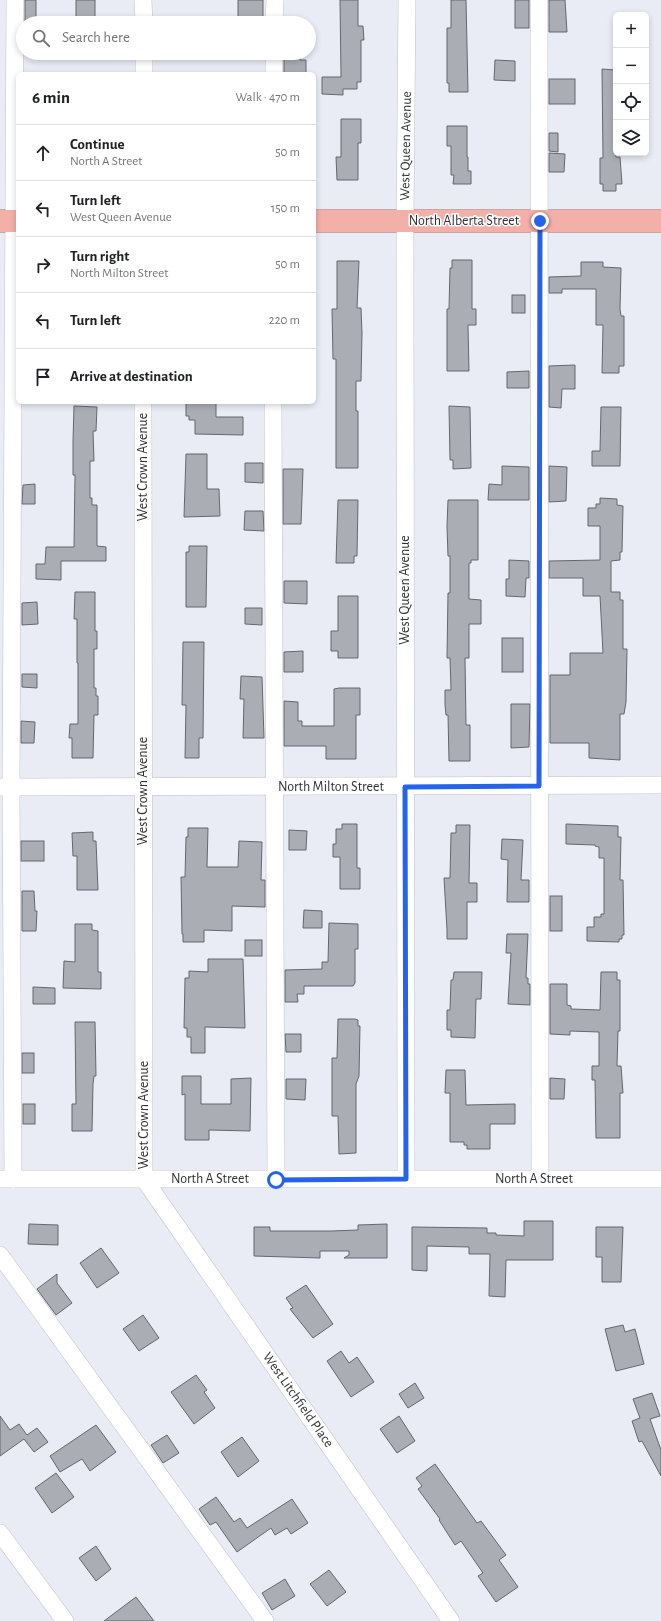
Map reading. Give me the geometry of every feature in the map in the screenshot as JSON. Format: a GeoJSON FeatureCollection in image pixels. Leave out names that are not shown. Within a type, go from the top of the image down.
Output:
{"type":"FeatureCollection","features":[{"type":"Feature","properties":{"kind":"main road","name":"North Alberta Street"},"geometry":{"type":"LineString","coordinates":[[316,221],[661,221]]}},
{"type":"Feature","properties":{"kind":"street"},"geometry":{"type":"LineString","coordinates":[[7,1179],[6,787],[10,221],[15,0]]}},
{"type":"Feature","properties":{"kind":"street"},"geometry":{"type":"LineString","coordinates":[[144,0],[144,16]]}},
{"type":"Feature","properties":{"kind":"street"},"geometry":{"type":"LineString","coordinates":[[274,16],[275,0]]}},
{"type":"Feature","properties":{"kind":"street","name":"West Queen Avenue"},"geometry":{"type":"LineString","coordinates":[[406,1179],[405,220],[407,0]]}},
{"type":"Feature","properties":{"kind":"street"},"geometry":{"type":"LineString","coordinates":[[539,0],[540,1179]]}},
{"type":"Feature","properties":{"kind":"street"},"geometry":{"type":"LineString","coordinates":[[144,60],[144,72]]}},
{"type":"Feature","properties":{"kind":"street"},"geometry":{"type":"LineString","coordinates":[[274,60],[274,72]]}},
{"type":"Feature","properties":{"kind":"street","name":"West Crown Avenue"},"geometry":{"type":"LineString","coordinates":[[143,404],[144,1180]]}},
{"type":"Feature","properties":{"kind":"street"},"geometry":{"type":"LineString","coordinates":[[273,404],[273,787],[276,1180]]}},
{"type":"Feature","properties":{"kind":"street","name":"North Milton Street"},"geometry":{"type":"LineString","coordinates":[[6,787],[143,788],[661,785]]}},
{"type":"Feature","properties":{"kind":"street","name":"North A Street"},"geometry":{"type":"LineString","coordinates":[[7,1179],[661,1179]]}},
{"type":"Feature","properties":{"kind":"street","name":"West Litchfield Place"},"geometry":{"type":"LineString","coordinates":[[144,1180],[451,1621]]}},
{"type":"Feature","properties":{"kind":"street"},"geometry":{"type":"LineString","coordinates":[[0,1255],[265,1621]]}},
{"type":"Feature","properties":{"kind":"street"},"geometry":{"type":"LineString","coordinates":[[0,1533],[65,1621]]}},
{"type":"Feature","properties":{"kind":"building"},"geometry":{"type":"Polygon","coordinates":[[[25,0],[36,0],[36,16],[25,16],[25,0]]]}},
{"type":"Feature","properties":{"kind":"building"},"geometry":{"type":"Polygon","coordinates":[[[76,0],[95,0],[95,16],[76,16],[76,0]]]}},
{"type":"Feature","properties":{"kind":"building"},"geometry":{"type":"Polygon","coordinates":[[[238,0],[263,0],[263,16],[238,16],[238,0]]]}},
{"type":"Feature","properties":{"kind":"building"},"geometry":{"type":"Polygon","coordinates":[[[340,0],[358,0],[358,26],[363,26],[364,40],[361,40],[361,82],[357,82],[357,89],[343,89],[343,95],[322,94],[322,77],[341,77],[340,0]]]}},
{"type":"Feature","properties":{"kind":"building"},"geometry":{"type":"Polygon","coordinates":[[[451,0],[466,0],[468,92],[449,92],[449,83],[447,83],[447,28],[451,28],[451,0]]]}},
{"type":"Feature","properties":{"kind":"building"},"geometry":{"type":"Polygon","coordinates":[[[515,0],[529,0],[529,28],[515,28],[515,0]]]}},
{"type":"Feature","properties":{"kind":"building"},"geometry":{"type":"Polygon","coordinates":[[[549,0],[565,0],[567,32],[549,32],[549,0]]]}},
{"type":"Feature","properties":{"kind":"building"},"geometry":{"type":"Polygon","coordinates":[[[284,60],[306,60],[306,72],[284,72],[284,60]]]}},
{"type":"Feature","properties":{"kind":"building"},"geometry":{"type":"Polygon","coordinates":[[[495,60],[515,61],[515,81],[494,80],[495,60]]]}},
{"type":"Feature","properties":{"kind":"building"},"geometry":{"type":"Polygon","coordinates":[[[602,69],[613,70],[613,156],[620,157],[622,184],[616,184],[616,191],[603,191],[603,184],[600,184],[600,158],[603,158],[602,69]]]}},
{"type":"Feature","properties":{"kind":"building"},"geometry":{"type":"Polygon","coordinates":[[[549,79],[575,79],[575,104],[549,104],[549,79]]]}},
{"type":"Feature","properties":{"kind":"building"},"geometry":{"type":"Polygon","coordinates":[[[341,119],[361,119],[361,143],[358,143],[358,180],[337,180],[336,157],[341,157],[341,119]]]}},
{"type":"Feature","properties":{"kind":"building"},"geometry":{"type":"Polygon","coordinates":[[[447,126],[467,126],[467,157],[468,171],[471,171],[471,184],[453,184],[454,175],[451,175],[451,146],[447,146],[447,126]]]}},
{"type":"Feature","properties":{"kind":"building"},"geometry":{"type":"Polygon","coordinates":[[[549,133],[558,133],[558,152],[549,151],[549,133]]]}},
{"type":"Feature","properties":{"kind":"building"},"geometry":{"type":"Polygon","coordinates":[[[549,153],[565,154],[564,172],[549,172],[549,153]]]}},
{"type":"Feature","properties":{"kind":"building"},"geometry":{"type":"Polygon","coordinates":[[[452,260],[472,260],[472,309],[476,309],[476,325],[468,325],[469,371],[447,371],[447,309],[449,309],[450,268],[452,268],[452,260]]]}},
{"type":"Feature","properties":{"kind":"building"},"geometry":{"type":"Polygon","coordinates":[[[337,261],[359,261],[357,308],[361,308],[362,333],[361,381],[356,381],[356,411],[358,411],[358,468],[336,468],[336,359],[333,359],[332,309],[337,309],[337,261]]]}},
{"type":"Feature","properties":{"kind":"building"},"geometry":{"type":"Polygon","coordinates":[[[581,262],[603,262],[603,267],[621,268],[620,309],[621,316],[624,316],[624,366],[619,366],[619,373],[602,373],[603,325],[596,325],[596,289],[562,289],[562,293],[549,293],[549,277],[581,276],[581,262]]]}},
{"type":"Feature","properties":{"kind":"building"},"geometry":{"type":"Polygon","coordinates":[[[512,295],[525,295],[525,313],[512,313],[512,295]]]}},
{"type":"Feature","properties":{"kind":"building"},"geometry":{"type":"Polygon","coordinates":[[[575,365],[575,389],[562,389],[561,408],[549,407],[549,366],[575,365]]]}},
{"type":"Feature","properties":{"kind":"building"},"geometry":{"type":"Polygon","coordinates":[[[529,371],[529,388],[507,388],[507,372],[529,371]]]}},
{"type":"Feature","properties":{"kind":"building"},"geometry":{"type":"Polygon","coordinates":[[[186,404],[216,404],[216,417],[243,417],[243,435],[195,434],[195,420],[189,420],[189,416],[186,416],[186,404]]]}},
{"type":"Feature","properties":{"kind":"building"},"geometry":{"type":"Polygon","coordinates":[[[74,406],[97,407],[96,431],[93,431],[94,461],[90,461],[90,498],[92,498],[92,505],[97,505],[97,546],[106,547],[106,561],[61,561],[61,580],[36,579],[36,564],[45,564],[46,547],[74,547],[74,406]]]}},
{"type":"Feature","properties":{"kind":"building"},"geometry":{"type":"Polygon","coordinates":[[[449,406],[470,407],[471,468],[453,469],[453,460],[450,460],[449,406]]]}},
{"type":"Feature","properties":{"kind":"building"},"geometry":{"type":"Polygon","coordinates":[[[601,407],[621,407],[620,466],[592,466],[592,451],[600,451],[601,407]]]}},
{"type":"Feature","properties":{"kind":"building"},"geometry":{"type":"Polygon","coordinates":[[[186,454],[207,454],[207,489],[219,489],[220,516],[184,517],[186,454]]]}},
{"type":"Feature","properties":{"kind":"building"},"geometry":{"type":"Polygon","coordinates":[[[245,463],[263,463],[263,483],[245,482],[245,463]]]}},
{"type":"Feature","properties":{"kind":"building"},"geometry":{"type":"Polygon","coordinates":[[[502,466],[529,467],[529,500],[488,500],[489,484],[502,485],[502,466]]]}},
{"type":"Feature","properties":{"kind":"building"},"geometry":{"type":"Polygon","coordinates":[[[549,466],[567,467],[566,501],[549,502],[549,466]]]}},
{"type":"Feature","properties":{"kind":"building"},"geometry":{"type":"Polygon","coordinates":[[[283,469],[303,469],[301,524],[283,524],[283,469]]]}},
{"type":"Feature","properties":{"kind":"building"},"geometry":{"type":"Polygon","coordinates":[[[35,484],[35,504],[22,504],[23,485],[35,484]]]}},
{"type":"Feature","properties":{"kind":"building"},"geometry":{"type":"Polygon","coordinates":[[[600,498],[617,499],[617,505],[623,506],[622,552],[620,552],[620,560],[611,561],[611,592],[620,592],[620,600],[623,600],[623,649],[627,649],[626,702],[624,714],[620,714],[620,760],[589,758],[589,743],[550,743],[550,675],[570,675],[570,653],[603,653],[600,596],[583,596],[583,578],[549,578],[549,561],[600,560],[600,526],[588,526],[588,508],[596,508],[596,504],[600,504],[600,498]]]}},
{"type":"Feature","properties":{"kind":"building"},"geometry":{"type":"Polygon","coordinates":[[[338,500],[358,500],[357,556],[354,556],[354,563],[336,563],[338,500]]]}},
{"type":"Feature","properties":{"kind":"building"},"geometry":{"type":"Polygon","coordinates":[[[448,500],[478,500],[478,560],[471,560],[471,563],[469,563],[469,599],[481,600],[481,624],[469,624],[469,658],[465,658],[466,725],[470,725],[470,761],[449,761],[448,715],[446,715],[445,705],[445,690],[451,690],[450,658],[447,658],[448,593],[450,593],[450,556],[448,556],[447,526],[448,500]]]}},
{"type":"Feature","properties":{"kind":"building"},"geometry":{"type":"Polygon","coordinates":[[[245,511],[263,511],[264,531],[244,530],[245,511]]]}},
{"type":"Feature","properties":{"kind":"building"},"geometry":{"type":"Polygon","coordinates":[[[189,546],[207,546],[206,607],[186,607],[186,552],[189,552],[189,546]]]}},
{"type":"Feature","properties":{"kind":"building"},"geometry":{"type":"Polygon","coordinates":[[[509,560],[529,561],[529,578],[526,578],[525,597],[506,596],[506,579],[509,579],[509,560]]]}},
{"type":"Feature","properties":{"kind":"building"},"geometry":{"type":"Polygon","coordinates":[[[284,581],[307,581],[307,604],[284,603],[284,581]]]}},
{"type":"Feature","properties":{"kind":"building"},"geometry":{"type":"Polygon","coordinates":[[[75,592],[95,592],[95,631],[97,631],[97,649],[94,649],[94,688],[96,688],[96,696],[98,696],[98,715],[94,715],[93,758],[72,758],[72,738],[69,738],[70,724],[78,724],[77,619],[74,619],[75,592]]]}},
{"type":"Feature","properties":{"kind":"building"},"geometry":{"type":"Polygon","coordinates":[[[338,596],[358,596],[358,658],[338,658],[338,651],[331,651],[331,631],[338,631],[338,596]]]}},
{"type":"Feature","properties":{"kind":"building"},"geometry":{"type":"Polygon","coordinates":[[[37,602],[38,624],[22,625],[22,603],[37,602]]]}},
{"type":"Feature","properties":{"kind":"building"},"geometry":{"type":"Polygon","coordinates":[[[245,608],[262,608],[262,625],[245,624],[245,608]]]}},
{"type":"Feature","properties":{"kind":"building"},"geometry":{"type":"Polygon","coordinates":[[[502,638],[523,638],[523,672],[502,672],[502,638]]]}},
{"type":"Feature","properties":{"kind":"building"},"geometry":{"type":"Polygon","coordinates":[[[183,642],[204,642],[203,738],[199,738],[199,758],[185,758],[186,705],[182,705],[183,642]]]}},
{"type":"Feature","properties":{"kind":"building"},"geometry":{"type":"Polygon","coordinates":[[[303,651],[303,672],[284,672],[284,652],[303,651]]]}},
{"type":"Feature","properties":{"kind":"building"},"geometry":{"type":"Polygon","coordinates":[[[22,674],[37,674],[37,688],[22,687],[22,674]]]}},
{"type":"Feature","properties":{"kind":"building"},"geometry":{"type":"Polygon","coordinates":[[[241,676],[262,677],[264,738],[243,738],[244,699],[240,699],[241,676]]]}},
{"type":"Feature","properties":{"kind":"building"},"geometry":{"type":"Polygon","coordinates":[[[360,688],[360,715],[356,715],[356,759],[326,759],[326,746],[284,746],[284,701],[298,702],[298,721],[302,721],[302,726],[334,726],[334,689],[360,688]]]}},
{"type":"Feature","properties":{"kind":"building"},"geometry":{"type":"Polygon","coordinates":[[[511,704],[530,704],[529,747],[511,748],[511,704]]]}},
{"type":"Feature","properties":{"kind":"building"},"geometry":{"type":"Polygon","coordinates":[[[21,721],[35,722],[34,743],[21,743],[21,721]]]}},
{"type":"Feature","properties":{"kind":"building"},"geometry":{"type":"Polygon","coordinates":[[[342,824],[357,824],[357,868],[360,868],[360,889],[340,889],[340,857],[333,857],[333,844],[336,844],[336,829],[342,829],[342,824]]]}},
{"type":"Feature","properties":{"kind":"building"},"geometry":{"type":"Polygon","coordinates":[[[566,824],[618,826],[618,837],[621,837],[620,880],[623,880],[624,935],[622,935],[622,939],[619,939],[619,942],[587,941],[587,927],[594,927],[594,917],[601,917],[601,914],[604,914],[604,858],[599,858],[599,847],[595,845],[566,844],[566,824]]]}},
{"type":"Feature","properties":{"kind":"building"},"geometry":{"type":"Polygon","coordinates":[[[456,825],[470,825],[469,883],[477,883],[477,902],[467,902],[467,939],[447,939],[444,878],[450,878],[451,833],[456,833],[456,825]]]}},
{"type":"Feature","properties":{"kind":"building"},"geometry":{"type":"Polygon","coordinates":[[[188,828],[208,828],[207,867],[238,867],[239,841],[262,842],[261,880],[265,880],[265,907],[232,906],[232,931],[204,930],[204,942],[183,942],[181,877],[185,877],[186,837],[188,837],[188,828]]]}},
{"type":"Feature","properties":{"kind":"building"},"geometry":{"type":"Polygon","coordinates":[[[289,830],[307,831],[306,850],[289,850],[289,830]]]}},
{"type":"Feature","properties":{"kind":"building"},"geometry":{"type":"Polygon","coordinates":[[[93,832],[93,841],[96,841],[98,890],[77,890],[77,856],[73,856],[72,833],[93,832]]]}},
{"type":"Feature","properties":{"kind":"building"},"geometry":{"type":"Polygon","coordinates":[[[502,839],[523,840],[521,880],[529,880],[529,902],[507,902],[508,860],[501,859],[502,839]]]}},
{"type":"Feature","properties":{"kind":"building"},"geometry":{"type":"Polygon","coordinates":[[[21,841],[44,841],[44,861],[21,861],[21,841]]]}},
{"type":"Feature","properties":{"kind":"building"},"geometry":{"type":"Polygon","coordinates":[[[22,891],[34,891],[35,911],[37,911],[36,931],[22,931],[22,891]]]}},
{"type":"Feature","properties":{"kind":"building"},"geometry":{"type":"Polygon","coordinates":[[[550,896],[562,896],[562,931],[550,931],[550,896]]]}},
{"type":"Feature","properties":{"kind":"building"},"geometry":{"type":"Polygon","coordinates":[[[304,910],[322,911],[322,928],[303,928],[304,910]]]}},
{"type":"Feature","properties":{"kind":"building"},"geometry":{"type":"Polygon","coordinates":[[[329,923],[358,924],[358,949],[355,949],[355,983],[353,986],[304,986],[304,994],[297,994],[298,1002],[285,1002],[285,970],[322,969],[322,962],[328,962],[329,923]]]}},
{"type":"Feature","properties":{"kind":"building"},"geometry":{"type":"Polygon","coordinates":[[[75,924],[92,924],[92,930],[98,931],[98,972],[101,972],[101,989],[63,988],[64,961],[75,962],[75,924]]]}},
{"type":"Feature","properties":{"kind":"building"},"geometry":{"type":"Polygon","coordinates":[[[507,934],[528,934],[526,978],[528,978],[528,984],[530,984],[530,1005],[508,1004],[511,953],[506,953],[507,934]]]}},
{"type":"Feature","properties":{"kind":"building"},"geometry":{"type":"Polygon","coordinates":[[[245,940],[262,940],[262,956],[245,956],[245,940]]]}},
{"type":"Feature","properties":{"kind":"building"},"geometry":{"type":"Polygon","coordinates":[[[208,959],[243,959],[245,1028],[205,1027],[205,1053],[191,1053],[191,1037],[187,1037],[187,1028],[184,1028],[185,978],[189,978],[189,971],[208,972],[208,959]]]}},
{"type":"Feature","properties":{"kind":"building"},"geometry":{"type":"Polygon","coordinates":[[[454,972],[482,972],[481,999],[476,999],[475,1038],[451,1037],[451,1030],[447,1030],[447,1010],[450,1010],[451,980],[453,980],[454,972]]]}},
{"type":"Feature","properties":{"kind":"building"},"geometry":{"type":"Polygon","coordinates":[[[601,972],[617,972],[617,980],[620,980],[620,1031],[618,1031],[617,1066],[621,1066],[623,1093],[620,1093],[620,1138],[596,1138],[595,1080],[592,1080],[592,1066],[599,1066],[599,1032],[570,1031],[570,1035],[550,1034],[550,984],[567,984],[567,1005],[571,1006],[571,1009],[600,1010],[601,972]]]}},
{"type":"Feature","properties":{"kind":"building"},"geometry":{"type":"Polygon","coordinates":[[[33,987],[55,988],[55,1004],[33,1004],[33,987]]]}},
{"type":"Feature","properties":{"kind":"building"},"geometry":{"type":"Polygon","coordinates":[[[338,1019],[355,1019],[358,1020],[358,1026],[360,1026],[359,1076],[356,1084],[356,1153],[339,1154],[338,1116],[332,1116],[332,1058],[337,1058],[338,1019]]]}},
{"type":"Feature","properties":{"kind":"building"},"geometry":{"type":"Polygon","coordinates":[[[75,1022],[95,1022],[96,1076],[94,1076],[93,1084],[92,1131],[72,1131],[72,1104],[76,1104],[75,1022]]]}},
{"type":"Feature","properties":{"kind":"building"},"geometry":{"type":"Polygon","coordinates":[[[285,1034],[301,1034],[301,1052],[286,1052],[285,1034]]]}},
{"type":"Feature","properties":{"kind":"building"},"geometry":{"type":"Polygon","coordinates":[[[22,1053],[34,1053],[34,1073],[22,1073],[22,1053]]]}},
{"type":"Feature","properties":{"kind":"building"},"geometry":{"type":"Polygon","coordinates":[[[446,1070],[465,1070],[466,1105],[515,1104],[515,1124],[490,1124],[490,1149],[467,1149],[467,1145],[464,1145],[464,1142],[450,1142],[450,1093],[445,1093],[446,1070]]]}},
{"type":"Feature","properties":{"kind":"building"},"geometry":{"type":"Polygon","coordinates":[[[182,1076],[201,1076],[201,1104],[231,1104],[231,1079],[251,1078],[250,1131],[209,1130],[209,1140],[185,1140],[185,1094],[182,1095],[182,1076]]]}},
{"type":"Feature","properties":{"kind":"building"},"geometry":{"type":"Polygon","coordinates":[[[550,1078],[565,1079],[564,1099],[550,1099],[550,1078]]]}},
{"type":"Feature","properties":{"kind":"building"},"geometry":{"type":"Polygon","coordinates":[[[286,1079],[306,1079],[305,1100],[286,1099],[286,1079]]]}},
{"type":"Feature","properties":{"kind":"building"},"geometry":{"type":"Polygon","coordinates":[[[23,1104],[35,1104],[35,1124],[23,1124],[23,1104]]]}},
{"type":"Feature","properties":{"kind":"building"},"geometry":{"type":"Polygon","coordinates":[[[524,1221],[553,1221],[553,1260],[506,1260],[505,1297],[489,1296],[490,1254],[469,1254],[469,1247],[427,1246],[427,1271],[412,1270],[412,1227],[487,1228],[487,1233],[496,1233],[496,1235],[524,1236],[524,1221]]]}},
{"type":"Feature","properties":{"kind":"building"},"geometry":{"type":"Polygon","coordinates":[[[29,1224],[58,1225],[58,1245],[28,1244],[29,1224]]]}},
{"type":"Feature","properties":{"kind":"building"},"geometry":{"type":"Polygon","coordinates":[[[387,1224],[387,1258],[344,1258],[349,1255],[349,1251],[320,1251],[320,1258],[254,1256],[254,1227],[270,1227],[270,1231],[331,1231],[358,1230],[358,1225],[387,1224]]]}},
{"type":"Feature","properties":{"kind":"building"},"geometry":{"type":"Polygon","coordinates":[[[596,1227],[623,1227],[621,1282],[602,1282],[602,1257],[596,1257],[596,1227]]]}},
{"type":"Feature","properties":{"kind":"building"},"geometry":{"type":"Polygon","coordinates":[[[101,1248],[119,1273],[97,1288],[80,1263],[101,1248]]]}},
{"type":"Feature","properties":{"kind":"building"},"geometry":{"type":"Polygon","coordinates":[[[57,1274],[57,1283],[72,1303],[56,1315],[37,1289],[57,1274]]]}},
{"type":"Feature","properties":{"kind":"building"},"geometry":{"type":"Polygon","coordinates":[[[306,1285],[333,1324],[313,1338],[290,1309],[293,1308],[286,1298],[306,1285]]]}},
{"type":"Feature","properties":{"kind":"building"},"geometry":{"type":"Polygon","coordinates":[[[143,1315],[159,1338],[139,1351],[123,1329],[143,1315]]]}},
{"type":"Feature","properties":{"kind":"building"},"geometry":{"type":"Polygon","coordinates":[[[623,1325],[625,1332],[635,1329],[644,1364],[616,1371],[605,1329],[623,1325]]]}},
{"type":"Feature","properties":{"kind":"building"},"geometry":{"type":"Polygon","coordinates":[[[341,1351],[349,1363],[357,1357],[374,1382],[351,1397],[327,1361],[341,1351]]]}},
{"type":"Feature","properties":{"kind":"building"},"geometry":{"type":"Polygon","coordinates":[[[196,1375],[207,1390],[204,1392],[215,1408],[194,1424],[171,1392],[196,1375]]]}},
{"type":"Feature","properties":{"kind":"building"},"geometry":{"type":"Polygon","coordinates":[[[415,1383],[424,1398],[408,1408],[399,1394],[415,1383]]]}},
{"type":"Feature","properties":{"kind":"building"},"geometry":{"type":"Polygon","coordinates":[[[652,1393],[660,1416],[650,1419],[661,1450],[661,1476],[642,1441],[639,1442],[632,1421],[640,1418],[633,1399],[652,1393]]]}},
{"type":"Feature","properties":{"kind":"building"},"geometry":{"type":"Polygon","coordinates":[[[0,1416],[10,1430],[19,1424],[27,1435],[37,1428],[48,1442],[34,1452],[24,1439],[0,1456],[0,1416]]]}},
{"type":"Feature","properties":{"kind":"building"},"geometry":{"type":"Polygon","coordinates":[[[399,1416],[415,1441],[397,1453],[380,1429],[399,1416]]]}},
{"type":"Feature","properties":{"kind":"building"},"geometry":{"type":"Polygon","coordinates":[[[96,1425],[116,1452],[90,1471],[82,1459],[60,1472],[50,1456],[96,1425]]]}},
{"type":"Feature","properties":{"kind":"building"},"geometry":{"type":"Polygon","coordinates":[[[167,1435],[179,1453],[163,1463],[151,1445],[167,1435]]]}},
{"type":"Feature","properties":{"kind":"building"},"geometry":{"type":"Polygon","coordinates":[[[242,1437],[259,1461],[238,1477],[221,1452],[242,1437]]]}},
{"type":"Feature","properties":{"kind":"building"},"geometry":{"type":"Polygon","coordinates":[[[435,1464],[477,1523],[481,1521],[506,1555],[499,1560],[518,1587],[496,1602],[478,1576],[483,1573],[461,1541],[455,1545],[439,1520],[440,1519],[418,1489],[422,1486],[416,1478],[435,1464]]]}},
{"type":"Feature","properties":{"kind":"building"},"geometry":{"type":"Polygon","coordinates":[[[56,1473],[74,1497],[52,1513],[35,1488],[56,1473]]]}},
{"type":"Feature","properties":{"kind":"building"},"geometry":{"type":"Polygon","coordinates":[[[216,1497],[234,1522],[240,1518],[247,1528],[292,1499],[308,1523],[291,1534],[287,1528],[275,1535],[271,1528],[237,1552],[216,1522],[210,1525],[199,1509],[216,1497]]]}},
{"type":"Feature","properties":{"kind":"building"},"geometry":{"type":"Polygon","coordinates":[[[96,1546],[111,1569],[96,1581],[79,1558],[96,1546]]]}},
{"type":"Feature","properties":{"kind":"building"},"geometry":{"type":"Polygon","coordinates":[[[329,1570],[346,1592],[327,1606],[310,1584],[329,1570]]]}},
{"type":"Feature","properties":{"kind":"building"},"geometry":{"type":"Polygon","coordinates":[[[285,1579],[295,1596],[272,1610],[262,1593],[285,1579]]]}},
{"type":"Feature","properties":{"kind":"building"},"geometry":{"type":"Polygon","coordinates":[[[136,1597],[154,1621],[104,1621],[136,1597]]]}},
{"type":"Feature","properties":{"kind":"route"},"geometry":{"type":"LineString","coordinates":[[276,1180],[406,1179],[405,787],[539,786],[540,221]]}}]}
